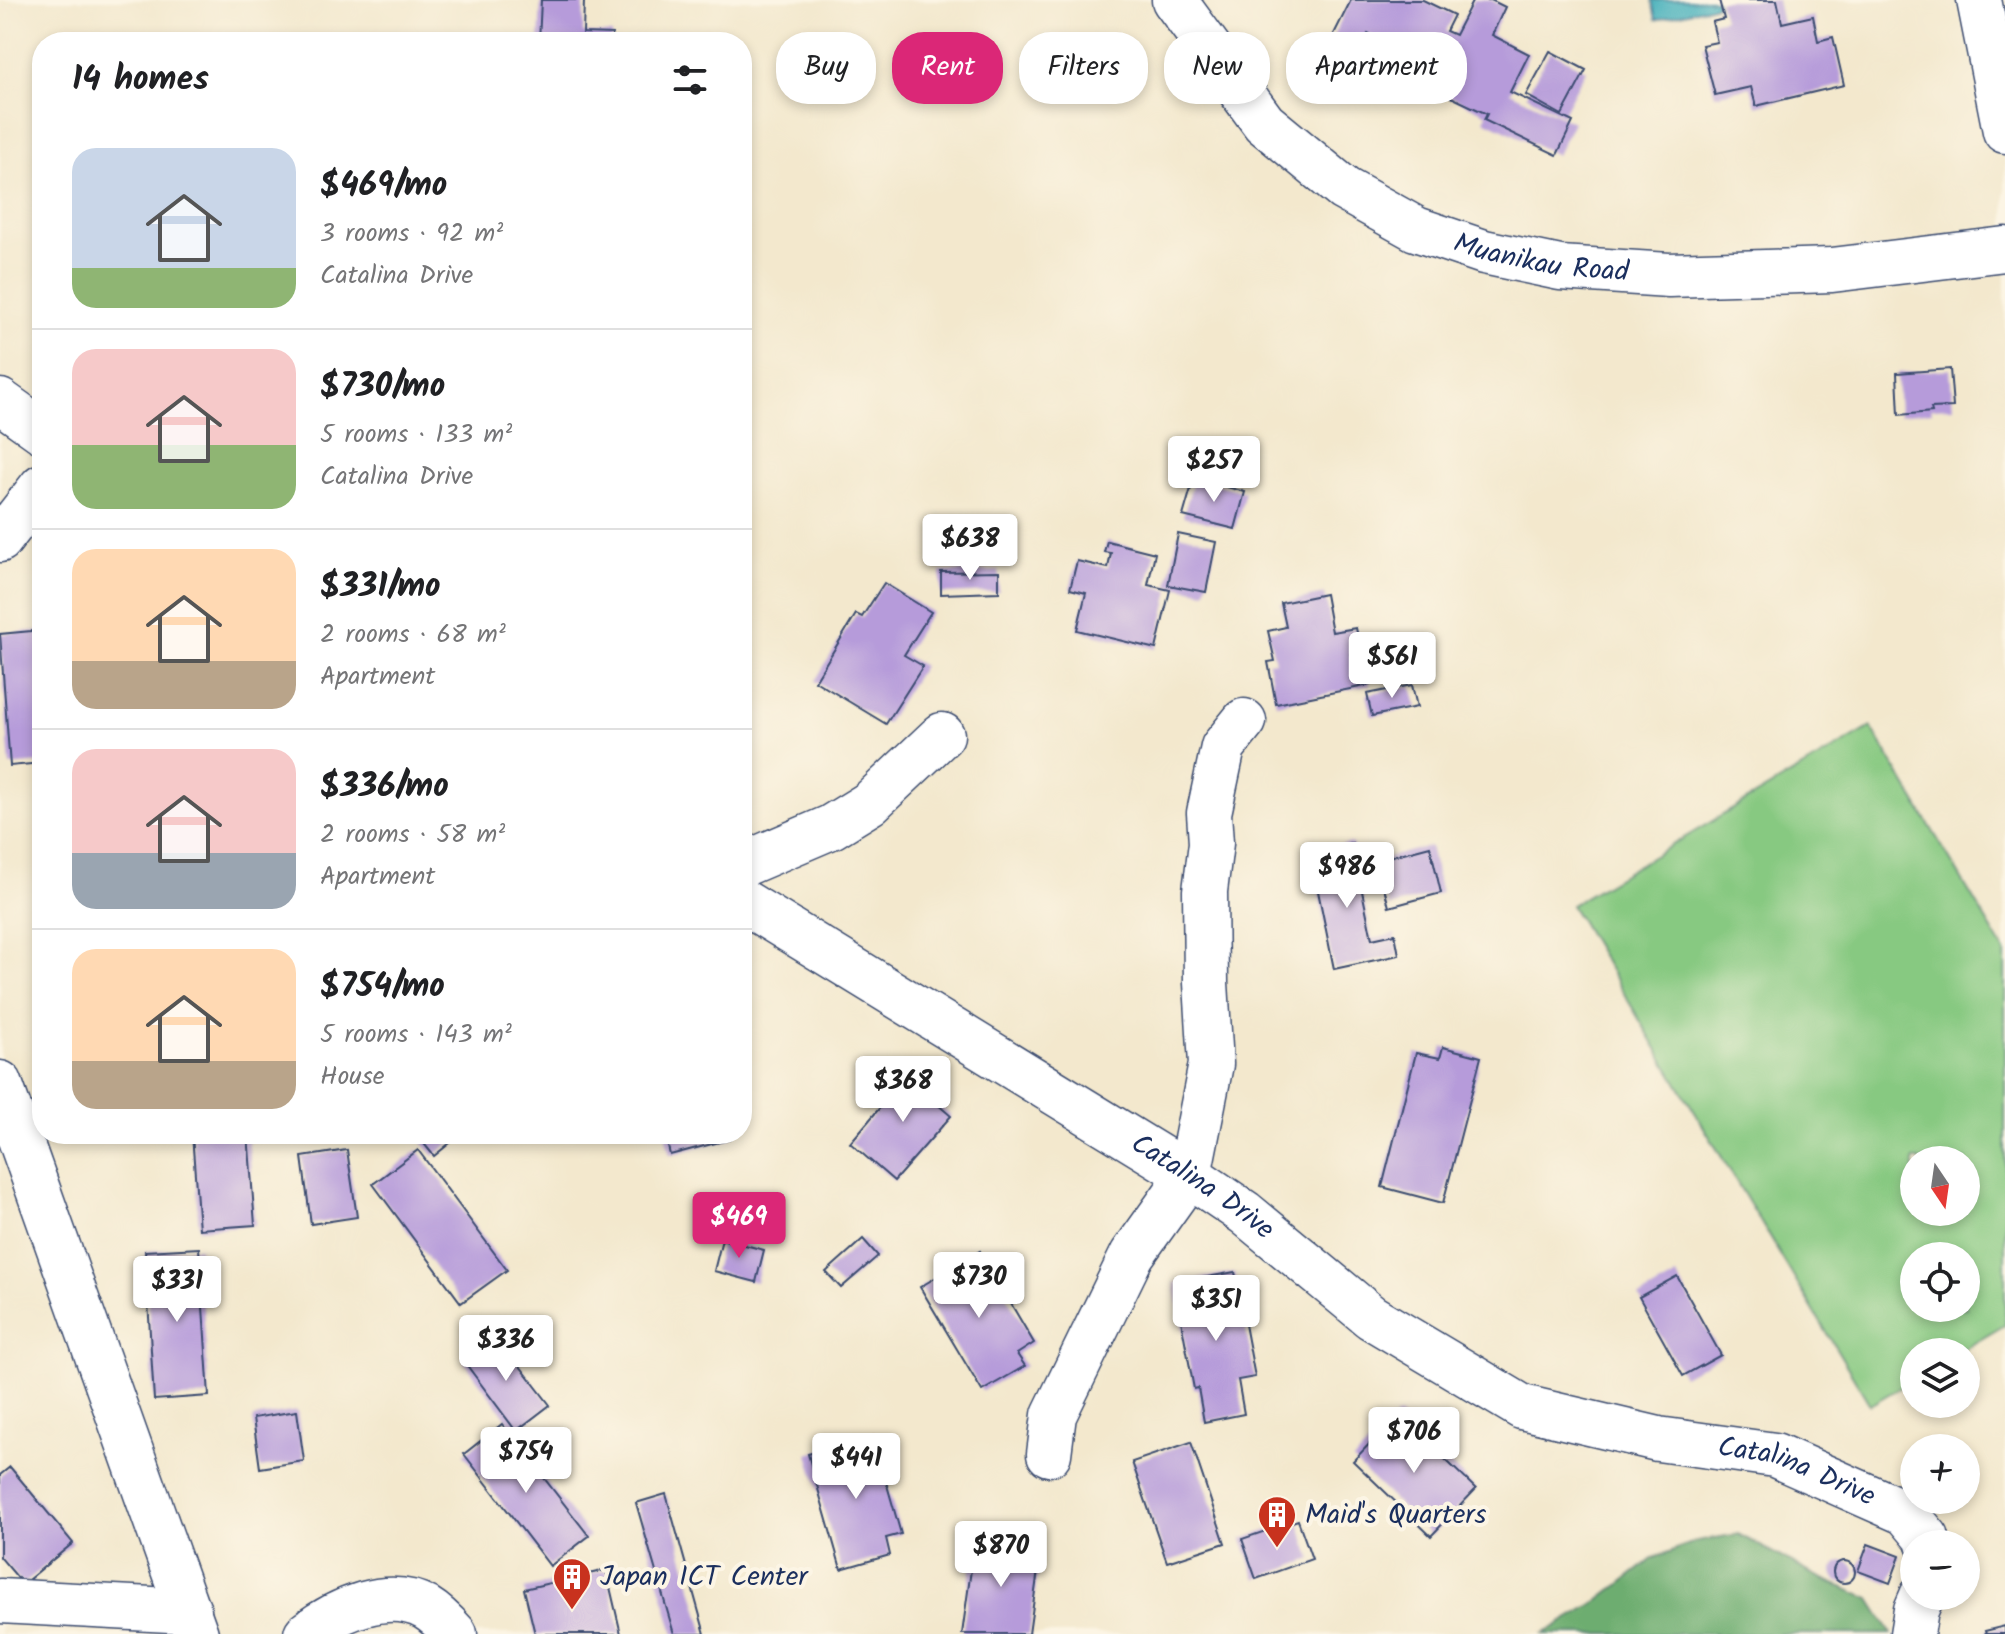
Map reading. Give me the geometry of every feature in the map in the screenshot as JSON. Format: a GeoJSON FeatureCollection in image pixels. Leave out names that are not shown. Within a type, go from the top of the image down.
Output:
{"type":"FeatureCollection","features":[{"type":"Feature","properties":{"kind":"street","name":"Muanikau Road"},"geometry":{"type":"LineString","coordinates":[[1174,0],[1264,123],[1344,189],[1416,229],[1484,252],[1560,268],[1669,275],[1832,270],[2005,249]]}},
{"type":"Feature","properties":{"kind":"street"},"geometry":{"type":"LineString","coordinates":[[1979,0],[2005,131]]}},
{"type":"Feature","properties":{"kind":"street"},"geometry":{"type":"LineString","coordinates":[[0,401],[32,424]]}},
{"type":"Feature","properties":{"kind":"street"},"geometry":{"type":"LineString","coordinates":[[0,540],[32,499]]}},
{"type":"Feature","properties":{"kind":"street"},"geometry":{"type":"LineString","coordinates":[[1049,1454],[1054,1415],[1132,1255],[1189,1175],[1211,1064],[1205,891],[1211,843],[1209,813],[1223,747],[1244,721]]}},
{"type":"Feature","properties":{"kind":"street"},"geometry":{"type":"LineString","coordinates":[[752,861],[831,827],[870,803],[942,735]]}},
{"type":"Feature","properties":{"kind":"street","name":"Catalina Drive"},"geometry":{"type":"LineString","coordinates":[[752,907],[1189,1175],[1245,1213],[1371,1317],[1522,1407],[1658,1439],[1775,1455],[1906,1513],[1920,1530]]}},
{"type":"Feature","properties":{"kind":"street"},"geometry":{"type":"LineString","coordinates":[[0,1083],[192,1622],[0,1601]]}},
{"type":"Feature","properties":{"kind":"street"},"geometry":{"type":"LineString","coordinates":[[306,1634],[324,1620],[360,1605],[396,1599],[426,1608],[455,1634]]}},
{"type":"Feature","properties":{"kind":"street"},"geometry":{"type":"LineString","coordinates":[[1912,1634],[1918,1610]]}},
{"type":"Feature","properties":{"kind":"green space"},"geometry":{"type":"Polygon","coordinates":[[[1871,727],[2005,952],[2005,1325],[1980,1340],[1900,1338],[1900,1387],[1870,1405],[1571,905],[1871,727]]]}},
{"type":"Feature","properties":{"kind":"green space"},"geometry":{"type":"Polygon","coordinates":[[[1738,1534],[1816,1576],[1870,1599],[1892,1634],[1543,1634],[1598,1601],[1654,1558],[1697,1541],[1738,1534]]]}},
{"type":"Feature","properties":{"kind":"water"},"geometry":{"type":"Polygon","coordinates":[[[1652,0],[1716,0],[1717,5],[1656,20],[1652,0]]]}},
{"type":"Feature","properties":{"kind":"building"},"geometry":{"type":"Polygon","coordinates":[[[541,0],[584,0],[583,32],[539,32],[541,0]]]}},
{"type":"Feature","properties":{"kind":"building"},"geometry":{"type":"Polygon","coordinates":[[[1351,0],[1423,0],[1454,15],[1446,31],[1448,32],[1335,32],[1351,0]]]}},
{"type":"Feature","properties":{"kind":"building"},"geometry":{"type":"Polygon","coordinates":[[[1473,0],[1491,0],[1505,7],[1492,35],[1529,54],[1510,92],[1573,122],[1557,155],[1484,120],[1487,114],[1466,104],[1467,32],[1457,32],[1473,0]]]}},
{"type":"Feature","properties":{"kind":"building"},"geometry":{"type":"Polygon","coordinates":[[[1719,0],[1777,0],[1782,23],[1813,16],[1818,41],[1833,37],[1844,85],[1756,106],[1751,87],[1715,95],[1702,45],[1717,42],[1712,22],[1724,19],[1719,0]]]}},
{"type":"Feature","properties":{"kind":"building"},"geometry":{"type":"Polygon","coordinates":[[[1550,51],[1586,70],[1562,115],[1526,95],[1550,51]]]}},
{"type":"Feature","properties":{"kind":"building"},"geometry":{"type":"Polygon","coordinates":[[[1950,369],[1953,407],[1899,415],[1897,373],[1950,369]]]}},
{"type":"Feature","properties":{"kind":"building"},"geometry":{"type":"Polygon","coordinates":[[[1194,478],[1245,492],[1235,529],[1183,516],[1194,478]]]}},
{"type":"Feature","properties":{"kind":"building"},"geometry":{"type":"Polygon","coordinates":[[[1178,534],[1216,542],[1206,592],[1168,585],[1178,534]]]}},
{"type":"Feature","properties":{"kind":"building"},"geometry":{"type":"Polygon","coordinates":[[[1107,541],[1155,553],[1148,585],[1170,590],[1156,649],[1077,630],[1086,593],[1070,589],[1077,561],[1108,568],[1111,553],[1104,552],[1107,541]]]}},
{"type":"Feature","properties":{"kind":"building"},"geometry":{"type":"Polygon","coordinates":[[[999,571],[999,592],[941,594],[941,572],[999,571]]]}},
{"type":"Feature","properties":{"kind":"building"},"geometry":{"type":"Polygon","coordinates":[[[884,583],[931,612],[904,655],[923,666],[886,724],[815,681],[856,614],[862,617],[884,583]]]}},
{"type":"Feature","properties":{"kind":"building"},"geometry":{"type":"Polygon","coordinates":[[[1325,594],[1332,632],[1356,628],[1361,651],[1351,652],[1355,669],[1366,666],[1370,685],[1276,704],[1268,662],[1275,661],[1268,631],[1286,627],[1281,603],[1325,594]]]}},
{"type":"Feature","properties":{"kind":"building"},"geometry":{"type":"Polygon","coordinates":[[[32,631],[32,764],[10,766],[0,634],[32,631]]]}},
{"type":"Feature","properties":{"kind":"building"},"geometry":{"type":"Polygon","coordinates":[[[1412,685],[1417,707],[1372,716],[1367,694],[1412,685]]]}},
{"type":"Feature","properties":{"kind":"building"},"geometry":{"type":"Polygon","coordinates":[[[1352,843],[1372,939],[1395,934],[1399,955],[1334,969],[1310,852],[1352,843]]]}},
{"type":"Feature","properties":{"kind":"building"},"geometry":{"type":"Polygon","coordinates":[[[1430,846],[1441,893],[1389,907],[1377,860],[1430,846]]]}},
{"type":"Feature","properties":{"kind":"building"},"geometry":{"type":"Polygon","coordinates":[[[1443,1047],[1481,1057],[1443,1203],[1382,1187],[1416,1053],[1440,1058],[1443,1047]]]}},
{"type":"Feature","properties":{"kind":"building"},"geometry":{"type":"Polygon","coordinates":[[[916,1065],[947,1092],[937,1104],[951,1116],[894,1181],[850,1143],[916,1065]]]}},
{"type":"Feature","properties":{"kind":"building"},"geometry":{"type":"Polygon","coordinates":[[[193,1144],[249,1144],[255,1225],[199,1229],[193,1144]]]}},
{"type":"Feature","properties":{"kind":"building"},"geometry":{"type":"Polygon","coordinates":[[[424,1144],[449,1144],[434,1156],[424,1144]]]}},
{"type":"Feature","properties":{"kind":"building"},"geometry":{"type":"Polygon","coordinates":[[[667,1144],[712,1144],[670,1155],[667,1144]]]}},
{"type":"Feature","properties":{"kind":"building"},"geometry":{"type":"Polygon","coordinates":[[[347,1150],[357,1217],[311,1224],[302,1157],[347,1150]]]}},
{"type":"Feature","properties":{"kind":"building"},"geometry":{"type":"Polygon","coordinates":[[[418,1150],[507,1270],[461,1303],[373,1184],[418,1150]]]}},
{"type":"Feature","properties":{"kind":"building"},"geometry":{"type":"Polygon","coordinates":[[[722,1239],[764,1250],[756,1282],[714,1271],[722,1239]]]}},
{"type":"Feature","properties":{"kind":"building"},"geometry":{"type":"Polygon","coordinates":[[[863,1239],[878,1256],[841,1288],[826,1272],[863,1239]]]}},
{"type":"Feature","properties":{"kind":"building"},"geometry":{"type":"Polygon","coordinates":[[[199,1248],[209,1396],[154,1400],[145,1251],[199,1248]]]}},
{"type":"Feature","properties":{"kind":"building"},"geometry":{"type":"Polygon","coordinates":[[[980,1251],[1034,1343],[1017,1354],[1025,1366],[982,1391],[920,1287],[980,1251]]]}},
{"type":"Feature","properties":{"kind":"building"},"geometry":{"type":"Polygon","coordinates":[[[1235,1272],[1255,1377],[1238,1380],[1244,1414],[1204,1422],[1198,1388],[1194,1389],[1174,1283],[1235,1272]]]}},
{"type":"Feature","properties":{"kind":"building"},"geometry":{"type":"Polygon","coordinates":[[[1677,1276],[1721,1355],[1683,1376],[1639,1297],[1677,1276]]]}},
{"type":"Feature","properties":{"kind":"building"},"geometry":{"type":"Polygon","coordinates":[[[496,1335],[550,1405],[516,1431],[463,1360],[496,1335]]]}},
{"type":"Feature","properties":{"kind":"building"},"geometry":{"type":"Polygon","coordinates":[[[297,1411],[304,1461],[260,1468],[253,1418],[297,1411]]]}},
{"type":"Feature","properties":{"kind":"building"},"geometry":{"type":"Polygon","coordinates":[[[1398,1414],[1476,1489],[1431,1536],[1353,1461],[1398,1414]]]}},
{"type":"Feature","properties":{"kind":"building"},"geometry":{"type":"Polygon","coordinates":[[[502,1424],[589,1536],[550,1566],[464,1454],[502,1424]]]}},
{"type":"Feature","properties":{"kind":"building"},"geometry":{"type":"Polygon","coordinates":[[[873,1436],[901,1534],[886,1538],[890,1555],[841,1569],[808,1454],[873,1436]]]}},
{"type":"Feature","properties":{"kind":"building"},"geometry":{"type":"Polygon","coordinates":[[[1191,1442],[1225,1543],[1167,1562],[1132,1462],[1191,1442]]]}},
{"type":"Feature","properties":{"kind":"building"},"geometry":{"type":"Polygon","coordinates":[[[10,1467],[73,1543],[23,1584],[0,1557],[0,1475],[10,1467]]]}},
{"type":"Feature","properties":{"kind":"building"},"geometry":{"type":"Polygon","coordinates":[[[666,1494],[705,1634],[674,1634],[636,1503],[666,1494]]]}},
{"type":"Feature","properties":{"kind":"building","name":"Maid's Quarters"},"geometry":{"type":"Polygon","coordinates":[[[1298,1520],[1312,1559],[1256,1579],[1242,1539],[1298,1520]]]}},
{"type":"Feature","properties":{"kind":"building"},"geometry":{"type":"Polygon","coordinates":[[[975,1541],[1041,1549],[1029,1634],[962,1634],[975,1541]]]}},
{"type":"Feature","properties":{"kind":"building"},"geometry":{"type":"Polygon","coordinates":[[[1868,1544],[1900,1556],[1890,1583],[1858,1571],[1868,1544]]]}},
{"type":"Feature","properties":{"kind":"building"},"geometry":{"type":"Polygon","coordinates":[[[1844,1561],[1852,1564],[1855,1572],[1852,1580],[1844,1583],[1836,1580],[1833,1572],[1836,1564],[1844,1561]]]}},
{"type":"Feature","properties":{"kind":"building","name":"Japan ICT Center"},"geometry":{"type":"Polygon","coordinates":[[[606,1570],[621,1634],[535,1634],[524,1589],[606,1570]]]}},
{"type":"Feature","properties":{"kind":"building"},"geometry":{"type":"Polygon","coordinates":[[[2005,1626],[2005,1634],[1986,1634],[1985,1631],[2005,1626]]]}},
{"type":"Feature","properties":{"kind":"place","name":"Maid's Quarters"},"geometry":{"type":"Point","coordinates":[1277,1549]}},
{"type":"Feature","properties":{"kind":"place","name":"Japan ICT Center"},"geometry":{"type":"Point","coordinates":[572,1611]}}]}
